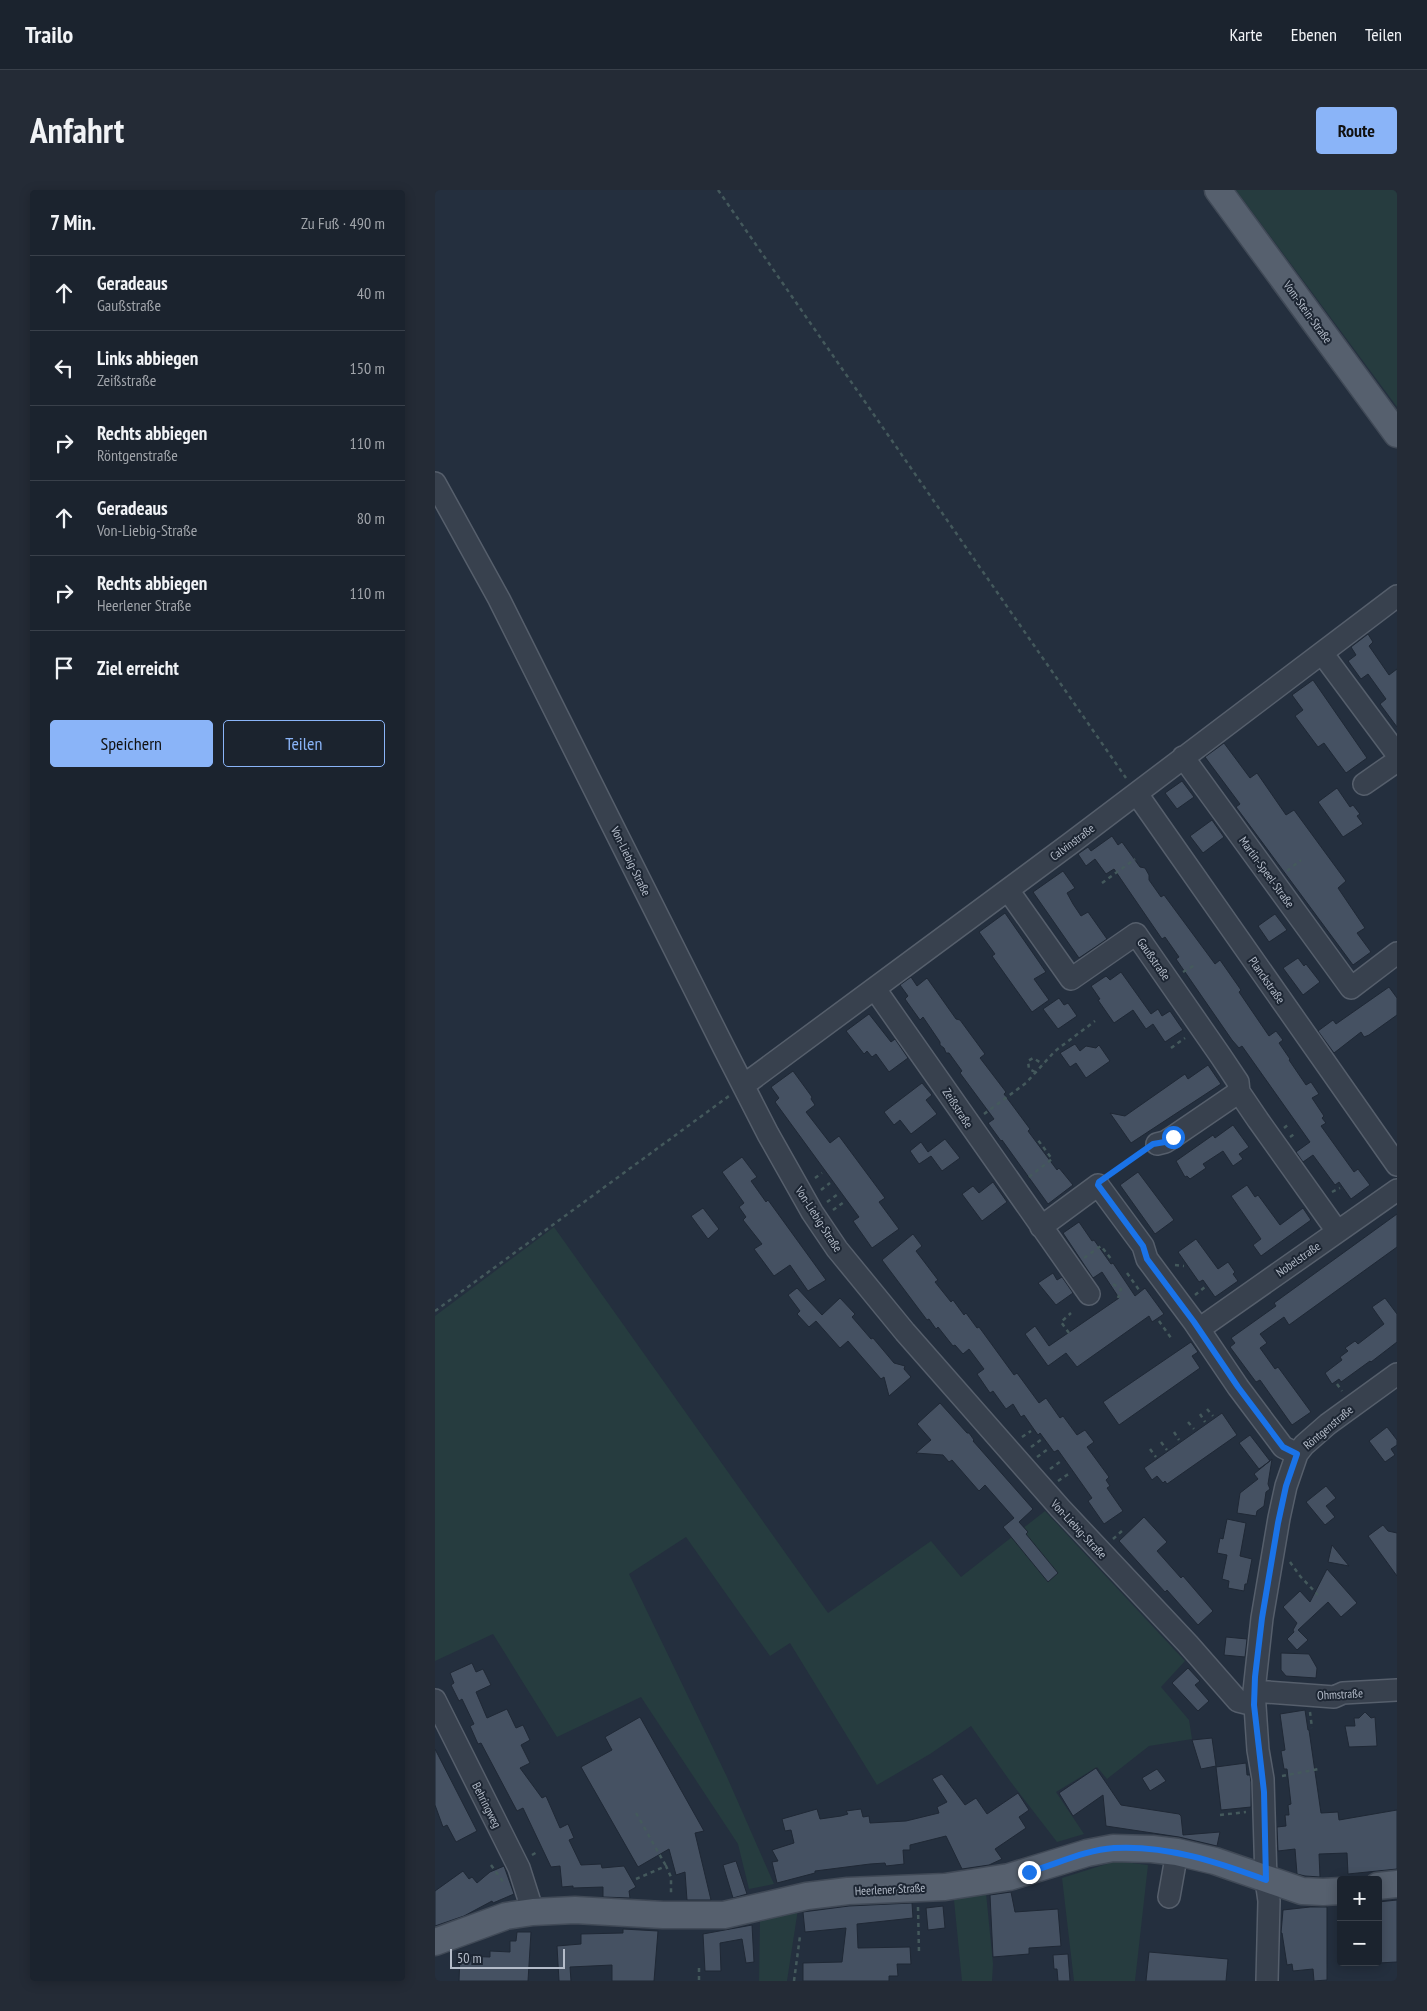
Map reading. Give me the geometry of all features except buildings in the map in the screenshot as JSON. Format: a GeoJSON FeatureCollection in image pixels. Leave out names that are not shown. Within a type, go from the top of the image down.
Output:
{"type":"FeatureCollection","features":[{"type":"Feature","properties":{"kind":"main road","name":"Vom-Stein-Straße"},"geometry":{"type":"LineString","coordinates":[[1218,190],[1397,434]]}},
{"type":"Feature","properties":{"kind":"main road","name":"Heerlener Straße"},"geometry":{"type":"LineString","coordinates":[[435,1942],[506,1916],[533,1912],[575,1910],[672,1915],[724,1915],[807,1896],[847,1891],[945,1886],[1009,1877],[1113,1848],[1177,1852],[1215,1861],[1301,1891],[1337,1891]]}},
{"type":"Feature","properties":{"kind":"main road"},"geometry":{"type":"LineString","coordinates":[[1382,1886],[1397,1884]]}},
{"type":"Feature","properties":{"kind":"street","name":"Von-Liebig-Straße"},"geometry":{"type":"LineString","coordinates":[[435,483],[511,622],[724,1048],[768,1134],[812,1212],[837,1249],[881,1304],[1060,1508],[1188,1644],[1238,1701],[1254,1698]]}},
{"type":"Feature","properties":{"kind":"street","name":"Calvinstraße"},"geometry":{"type":"LineString","coordinates":[[744,1084],[1137,794],[1183,756],[1397,596]]}},
{"type":"Feature","properties":{"kind":"street"},"geometry":{"type":"LineString","coordinates":[[1322,653],[1397,754]]}},
{"type":"Feature","properties":{"kind":"street","name":"Martin-Speel-Straße"},"geometry":{"type":"LineString","coordinates":[[1183,756],[1351,988],[1397,953]]}},
{"type":"Feature","properties":{"kind":"street"},"geometry":{"type":"LineString","coordinates":[[1364,784],[1397,761]]}},
{"type":"Feature","properties":{"kind":"street","name":"Planckstraße"},"geometry":{"type":"LineString","coordinates":[[1137,794],[1397,1165]]}},
{"type":"Feature","properties":{"kind":"street","name":"Gaußstraße"},"geometry":{"type":"LineString","coordinates":[[1008,890],[1071,979],[1137,934],[1238,1082],[1239,1092],[1337,1231]]}},
{"type":"Feature","properties":{"kind":"street","name":"Zeißstraße"},"geometry":{"type":"LineString","coordinates":[[875,989],[959,1107],[969,1126],[1089,1294]]}},
{"type":"Feature","properties":{"kind":"street"},"geometry":{"type":"LineString","coordinates":[[1157,1144],[1173,1137],[1239,1092]]}},
{"type":"Feature","properties":{"kind":"street"},"geometry":{"type":"LineString","coordinates":[[1041,1227],[1098,1185],[1143,1246],[1147,1259],[1238,1387],[1283,1447],[1297,1454]]}},
{"type":"Feature","properties":{"kind":"street","name":"Nobelstraße"},"geometry":{"type":"LineString","coordinates":[[1199,1330],[1397,1190]]}},
{"type":"Feature","properties":{"kind":"street","name":"Röntgenstraße"},"geometry":{"type":"LineString","coordinates":[[1254,1698],[1262,1618],[1278,1523],[1286,1486],[1297,1454],[1304,1445],[1328,1424],[1397,1374]]}},
{"type":"Feature","properties":{"kind":"street","name":"Ohmstraße"},"geometry":{"type":"LineString","coordinates":[[1254,1698],[1334,1697],[1343,1693],[1397,1690]]}},
{"type":"Feature","properties":{"kind":"street"},"geometry":{"type":"LineString","coordinates":[[1254,1698],[1265,1810],[1266,1880],[1269,1901],[1267,1981]]}},
{"type":"Feature","properties":{"kind":"street","name":"Behringweg"},"geometry":{"type":"LineString","coordinates":[[435,1700],[519,1868],[533,1912]]}},
{"type":"Feature","properties":{"kind":"street"},"geometry":{"type":"LineString","coordinates":[[1169,1897],[1177,1852]]}},
{"type":"Feature","properties":{"kind":"path"},"geometry":{"type":"LineString","coordinates":[[718,190],[1137,794]]}},
{"type":"Feature","properties":{"kind":"path"},"geometry":{"type":"LineString","coordinates":[[1102,883],[1135,859]]}},
{"type":"Feature","properties":{"kind":"path"},"geometry":{"type":"LineString","coordinates":[[969,1126],[1026,1083],[1055,1051],[1095,1021]]}},
{"type":"Feature","properties":{"kind":"path"},"geometry":{"type":"LineString","coordinates":[[1035,1072],[1029,1069],[1028,1061],[1033,1058],[1043,1064]]}},
{"type":"Feature","properties":{"kind":"path"},"geometry":{"type":"LineString","coordinates":[[435,1311],[744,1084]]}},
{"type":"Feature","properties":{"kind":"path"},"geometry":{"type":"LineString","coordinates":[[1014,1189],[1051,1159],[1037,1140]]}},
{"type":"Feature","properties":{"kind":"path"},"geometry":{"type":"LineString","coordinates":[[1098,1185],[1099,1182],[1153,1144],[1157,1144]]}},
{"type":"Feature","properties":{"kind":"path"},"geometry":{"type":"LineString","coordinates":[[1070,1268],[1101,1246],[1112,1260]]}},
{"type":"Feature","properties":{"kind":"path"},"geometry":{"type":"LineString","coordinates":[[1127,1273],[1139,1290]]}},
{"type":"Feature","properties":{"kind":"path"},"geometry":{"type":"LineString","coordinates":[[1113,1284],[1121,1289],[1118,1298]]}},
{"type":"Feature","properties":{"kind":"path"},"geometry":{"type":"LineString","coordinates":[[1069,1333],[1061,1322],[1071,1314]]}},
{"type":"Feature","properties":{"kind":"path"},"geometry":{"type":"LineString","coordinates":[[1159,1321],[1171,1338]]}},
{"type":"Feature","properties":{"kind":"path"},"geometry":{"type":"LineString","coordinates":[[1207,1409],[1213,1416]]}},
{"type":"Feature","properties":{"kind":"path"},"geometry":{"type":"LineString","coordinates":[[1199,1414],[1205,1422]]}},
{"type":"Feature","properties":{"kind":"path"},"geometry":{"type":"LineString","coordinates":[[1188,1422],[1194,1430]]}},
{"type":"Feature","properties":{"kind":"path"},"geometry":{"type":"LineString","coordinates":[[1174,1432],[1179,1440]]}},
{"type":"Feature","properties":{"kind":"path"},"geometry":{"type":"LineString","coordinates":[[1161,1442],[1167,1450]]}},
{"type":"Feature","properties":{"kind":"path"},"geometry":{"type":"LineString","coordinates":[[1151,1449],[1157,1457]]}},
{"type":"Feature","properties":{"kind":"path"},"geometry":{"type":"LineString","coordinates":[[1289,1560],[1300,1576],[1318,1595]]}},
{"type":"Feature","properties":{"kind":"path"},"geometry":{"type":"LineString","coordinates":[[1263,1779],[1319,1769]]}},
{"type":"Feature","properties":{"kind":"path"},"geometry":{"type":"LineString","coordinates":[[1220,1815],[1265,1810]]}},
{"type":"Feature","properties":{"kind":"path"},"geometry":{"type":"LineString","coordinates":[[636,1813],[671,1877],[672,1915]]}},
{"type":"Feature","properties":{"kind":"path"},"geometry":{"type":"LineString","coordinates":[[637,1879],[666,1866]]}},
{"type":"Feature","properties":{"kind":"path"},"geometry":{"type":"LineString","coordinates":[[918,1888],[919,1953]]}},
{"type":"Feature","properties":{"kind":"path"},"geometry":{"type":"LineString","coordinates":[[794,1981],[800,1936]]}},
{"type":"Feature","properties":{"kind":"path"},"geometry":{"type":"LineString","coordinates":[[699,1968],[699,1981]]}},
{"type":"Feature","properties":{"kind":"green space"},"geometry":{"type":"Polygon","coordinates":[[[1236,190],[1397,190],[1397,407],[1236,190]]]}},
{"type":"Feature","properties":{"kind":"green space"},"geometry":{"type":"Polygon","coordinates":[[[554,1227],[828,1613],[931,1541],[961,1577],[1045,1511],[1185,1661],[1161,1687],[1189,1720],[1192,1739],[1149,1746],[1107,1779],[1097,1767],[1056,1792],[1084,1834],[1057,1842],[971,1726],[930,1754],[877,1785],[790,1643],[770,1656],[686,1537],[629,1574],[727,1777],[774,1884],[749,1889],[738,1844],[641,1697],[557,1737],[493,1634],[435,1661],[435,1316],[554,1227]]]}},
{"type":"Feature","properties":{"kind":"green space"},"geometry":{"type":"Polygon","coordinates":[[[1116,1861],[1148,1865],[1135,1981],[1074,1981],[1062,1878],[1116,1861]]]}},
{"type":"Feature","properties":{"kind":"green space"},"geometry":{"type":"Polygon","coordinates":[[[986,1893],[993,1964],[992,1981],[962,1981],[954,1900],[986,1893]]]}},
{"type":"Feature","properties":{"kind":"green space"},"geometry":{"type":"Polygon","coordinates":[[[798,1909],[787,1981],[759,1981],[760,1921],[798,1909]]]}},
{"type":"Feature","properties":{"kind":"route"},"geometry":{"type":"LineString","coordinates":[[1029,1872],[1113,1848],[1152,1849],[1177,1852],[1215,1861],[1266,1880],[1264,1792],[1254,1705],[1255,1677],[1262,1618],[1278,1523],[1286,1486],[1297,1454],[1283,1447],[1238,1387],[1194,1322],[1147,1259],[1143,1246],[1098,1185],[1099,1182],[1153,1144],[1165,1142],[1173,1137]]}}]}
